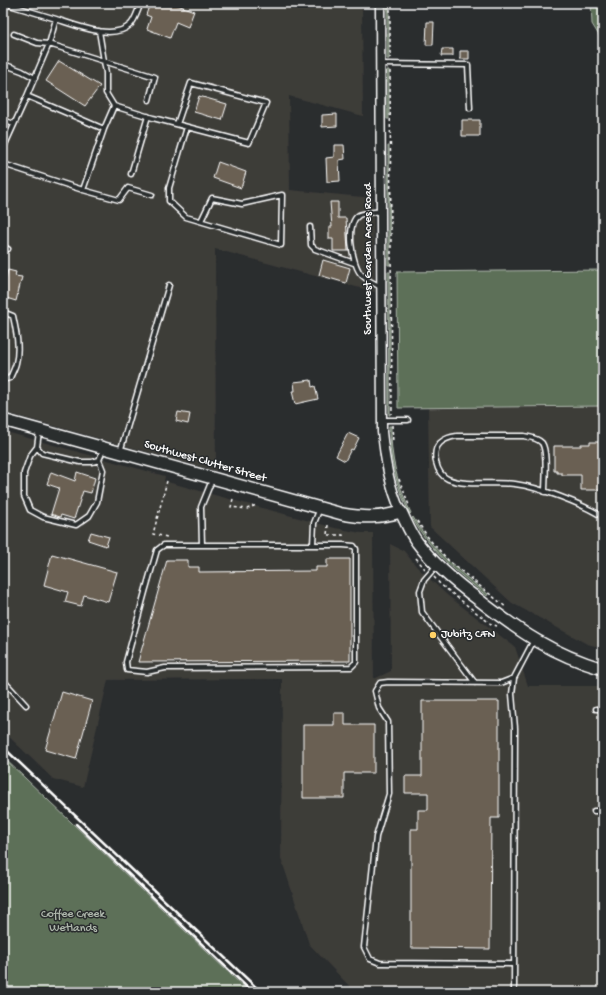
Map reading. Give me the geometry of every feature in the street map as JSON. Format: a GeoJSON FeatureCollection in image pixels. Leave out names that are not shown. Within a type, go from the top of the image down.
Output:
{"type":"FeatureCollection","features":[{"type":"Feature","properties":{"kind":"street","name":"Southwest Garden Acres Road"},"geometry":{"type":"LineString","coordinates":[[380,3],[382,420],[385,460],[390,484],[406,511]]}},
{"type":"Feature","properties":{"kind":"street","name":"Southwest Clutter Street"},"geometry":{"type":"LineString","coordinates":[[3,420],[342,514],[381,517],[406,511]]}},
{"type":"Feature","properties":{"kind":"street"},"geometry":{"type":"LineString","coordinates":[[406,511],[416,541],[437,565],[450,577],[502,618],[534,640],[567,657],[603,669]]}},
{"type":"Feature","properties":{"kind":"lane"},"geometry":{"type":"LineString","coordinates":[[3,3],[99,31],[118,32],[131,25],[141,3]]}},
{"type":"Feature","properties":{"kind":"lane"},"geometry":{"type":"LineString","coordinates":[[3,149],[49,44],[56,19]]}},
{"type":"Feature","properties":{"kind":"lane"},"geometry":{"type":"LineString","coordinates":[[99,31],[106,73],[106,93],[114,106],[187,127],[248,143],[266,103],[191,83],[177,124]]}},
{"type":"Feature","properties":{"kind":"lane"},"geometry":{"type":"LineString","coordinates":[[14,34],[37,43],[49,44],[155,77],[148,100]]}},
{"type":"Feature","properties":{"kind":"lane"},"geometry":{"type":"LineString","coordinates":[[3,64],[22,71],[35,78]]}},
{"type":"Feature","properties":{"kind":"lane"},"geometry":{"type":"LineString","coordinates":[[380,64],[468,66],[470,108]]}},
{"type":"Feature","properties":{"kind":"lane"},"geometry":{"type":"LineString","coordinates":[[27,96],[104,129]]}},
{"type":"Feature","properties":{"kind":"lane"},"geometry":{"type":"LineString","coordinates":[[82,190],[114,106]]}},
{"type":"Feature","properties":{"kind":"lane"},"geometry":{"type":"LineString","coordinates":[[131,174],[148,116]]}},
{"type":"Feature","properties":{"kind":"lane"},"geometry":{"type":"LineString","coordinates":[[3,120],[14,124]]}},
{"type":"Feature","properties":{"kind":"lane"},"geometry":{"type":"LineString","coordinates":[[187,127],[169,188],[169,201],[186,217],[281,245],[282,195],[242,204],[212,198],[201,221]]}},
{"type":"Feature","properties":{"kind":"lane"},"geometry":{"type":"LineString","coordinates":[[3,164],[82,190],[119,200],[128,188],[152,195]]}},
{"type":"Feature","properties":{"kind":"lane"},"geometry":{"type":"LineString","coordinates":[[381,211],[359,215],[352,224],[351,240],[354,263],[361,274],[381,287]]}},
{"type":"Feature","properties":{"kind":"lane"},"geometry":{"type":"LineString","coordinates":[[310,227],[311,245],[314,248],[354,263]]}},
{"type":"Feature","properties":{"kind":"lane"},"geometry":{"type":"LineString","coordinates":[[3,247],[8,249]]}},
{"type":"Feature","properties":{"kind":"lane"},"geometry":{"type":"LineString","coordinates":[[120,452],[169,285]]}},
{"type":"Feature","properties":{"kind":"lane"},"geometry":{"type":"LineString","coordinates":[[3,312],[13,316],[16,328],[17,347],[16,363],[10,378],[3,380]]}},
{"type":"Feature","properties":{"kind":"lane"},"geometry":{"type":"LineString","coordinates":[[382,420],[408,420]]}},
{"type":"Feature","properties":{"kind":"lane"},"geometry":{"type":"LineString","coordinates":[[40,430],[37,447],[30,456],[24,473],[24,496],[30,510],[43,517],[76,525],[89,516],[97,502],[103,470],[99,460],[104,448]]}},
{"type":"Feature","properties":{"kind":"lane"},"geometry":{"type":"LineString","coordinates":[[545,492],[545,450],[541,442],[534,438],[524,436],[457,436],[446,438],[439,444],[436,453],[436,464],[439,473],[447,479],[459,482],[529,486],[545,492],[584,506],[603,517]]}},
{"type":"Feature","properties":{"kind":"lane"},"geometry":{"type":"LineString","coordinates":[[37,447],[42,453],[80,462],[92,462],[99,460]]}},
{"type":"Feature","properties":{"kind":"lane"},"geometry":{"type":"LineString","coordinates":[[202,545],[201,507],[213,478]]}},
{"type":"Feature","properties":{"kind":"lane"},"geometry":{"type":"LineString","coordinates":[[313,545],[314,523],[320,508]]}},
{"type":"Feature","properties":{"kind":"lane"},"geometry":{"type":"LineString","coordinates":[[168,545],[202,545],[354,546],[356,549],[356,662],[354,665],[351,667],[165,668],[147,672],[132,672],[127,670],[126,662],[144,592],[157,550],[161,546],[168,545]]}},
{"type":"Feature","properties":{"kind":"lane"},"geometry":{"type":"LineString","coordinates":[[437,565],[424,580],[420,591],[422,612],[475,683]]}},
{"type":"Feature","properties":{"kind":"lane"},"geometry":{"type":"LineString","coordinates":[[514,992],[515,728],[512,694],[514,678],[534,640]]}},
{"type":"Feature","properties":{"kind":"lane"},"geometry":{"type":"LineString","coordinates":[[514,678],[501,683],[388,682],[380,683],[375,691],[379,708],[388,722],[389,794],[376,837],[364,947],[370,959],[380,963],[514,964]]}},
{"type":"Feature","properties":{"kind":"lane"},"geometry":{"type":"LineString","coordinates":[[3,680],[26,705]]}},
{"type":"Feature","properties":{"kind":"lane"},"geometry":{"type":"LineString","coordinates":[[596,709],[603,709]]}},
{"type":"Feature","properties":{"kind":"lane"},"geometry":{"type":"LineString","coordinates":[[594,811],[603,811]]}},
{"type":"Feature","properties":{"kind":"path"},"geometry":{"type":"LineString","coordinates":[[390,3],[393,445]]}},
{"type":"Feature","properties":{"kind":"path"},"geometry":{"type":"LineString","coordinates":[[398,476],[406,511]]}},
{"type":"Feature","properties":{"kind":"path"},"geometry":{"type":"LineString","coordinates":[[167,481],[153,534],[167,537],[168,545]]}},
{"type":"Feature","properties":{"kind":"path"},"geometry":{"type":"LineString","coordinates":[[233,499],[231,507],[247,509],[256,505]]}},
{"type":"Feature","properties":{"kind":"path"},"geometry":{"type":"LineString","coordinates":[[417,520],[430,540],[449,561],[508,609]]}},
{"type":"Feature","properties":{"kind":"path"},"geometry":{"type":"LineString","coordinates":[[328,525],[327,535],[343,535],[343,545]]}},
{"type":"Feature","properties":{"kind":"shaded area"},"geometry":{"type":"Polygon","coordinates":[[[3,3],[362,3],[363,116],[289,96],[290,190],[373,198],[375,292],[215,249],[216,471],[3,412],[3,3]]]}},
{"type":"Feature","properties":{"kind":"shaded area"},"geometry":{"type":"Polygon","coordinates":[[[603,406],[603,648],[587,644],[512,603],[430,527],[428,407],[603,406]]]}},
{"type":"Feature","properties":{"kind":"shaded area"},"geometry":{"type":"Polygon","coordinates":[[[3,431],[165,476],[164,481],[335,528],[361,533],[373,533],[374,679],[391,671],[390,544],[404,551],[417,567],[447,595],[515,647],[528,686],[603,686],[603,992],[355,992],[309,944],[281,858],[282,679],[108,680],[83,787],[53,779],[3,731],[3,431]]]}},
{"type":"Feature","properties":{"kind":"green space"},"geometry":{"type":"Polygon","coordinates":[[[591,3],[603,3],[603,42],[592,24],[591,3]]]}},
{"type":"Feature","properties":{"kind":"green space"},"geometry":{"type":"Polygon","coordinates":[[[387,4],[389,4],[389,59],[387,59],[387,4]]]}},
{"type":"Feature","properties":{"kind":"green space"},"geometry":{"type":"Polygon","coordinates":[[[387,70],[389,70],[389,119],[387,119],[387,70]]]}},
{"type":"Feature","properties":{"kind":"green space"},"geometry":{"type":"Polygon","coordinates":[[[389,146],[390,265],[388,265],[389,146]]]}},
{"type":"Feature","properties":{"kind":"green space"},"geometry":{"type":"Polygon","coordinates":[[[603,270],[603,406],[398,408],[397,272],[603,270]]]}},
{"type":"Feature","properties":{"kind":"green space"},"geometry":{"type":"Polygon","coordinates":[[[388,272],[390,272],[390,415],[389,415],[388,272]]]}},
{"type":"Feature","properties":{"kind":"green space"},"geometry":{"type":"Polygon","coordinates":[[[389,426],[391,426],[393,460],[402,492],[411,513],[410,514],[394,472],[390,449],[389,426]]]}},
{"type":"Feature","properties":{"kind":"green space"},"geometry":{"type":"Polygon","coordinates":[[[413,517],[429,540],[447,560],[488,594],[487,596],[445,561],[420,530],[412,518],[413,517]]]}},
{"type":"Feature","properties":{"kind":"green space","name":"Coffee Creek Wetlands"},"geometry":{"type":"Polygon","coordinates":[[[3,757],[249,992],[3,992],[3,757]]]}},
{"type":"Feature","properties":{"kind":"building"},"geometry":{"type":"Polygon","coordinates":[[[150,3],[172,3],[194,11],[188,27],[176,22],[170,38],[147,29],[151,17],[146,15],[150,3]]]}},
{"type":"Feature","properties":{"kind":"building"},"geometry":{"type":"Polygon","coordinates":[[[427,22],[434,22],[433,45],[426,45],[427,22]]]}},
{"type":"Feature","properties":{"kind":"building"},"geometry":{"type":"Polygon","coordinates":[[[442,49],[453,49],[453,56],[441,56],[442,49]]]}},
{"type":"Feature","properties":{"kind":"building"},"geometry":{"type":"Polygon","coordinates":[[[460,51],[469,51],[469,59],[460,59],[460,51]]]}},
{"type":"Feature","properties":{"kind":"building"},"geometry":{"type":"Polygon","coordinates":[[[59,61],[100,86],[85,106],[46,81],[59,61]]]}},
{"type":"Feature","properties":{"kind":"building"},"geometry":{"type":"Polygon","coordinates":[[[199,96],[227,104],[222,120],[194,112],[199,96]]]}},
{"type":"Feature","properties":{"kind":"building"},"geometry":{"type":"Polygon","coordinates":[[[337,114],[337,126],[322,127],[322,115],[337,114]]]}},
{"type":"Feature","properties":{"kind":"building"},"geometry":{"type":"Polygon","coordinates":[[[462,120],[480,120],[480,136],[462,136],[462,120]]]}},
{"type":"Feature","properties":{"kind":"building"},"geometry":{"type":"Polygon","coordinates":[[[334,145],[344,145],[345,159],[339,160],[340,181],[327,182],[326,158],[334,157],[334,145]]]}},
{"type":"Feature","properties":{"kind":"building"},"geometry":{"type":"Polygon","coordinates":[[[218,162],[246,172],[241,188],[213,178],[218,162]]]}},
{"type":"Feature","properties":{"kind":"building"},"geometry":{"type":"Polygon","coordinates":[[[330,202],[338,202],[338,218],[346,218],[348,251],[333,251],[333,239],[329,239],[329,227],[332,227],[330,202]]]}},
{"type":"Feature","properties":{"kind":"building"},"geometry":{"type":"Polygon","coordinates":[[[323,260],[350,268],[346,283],[319,275],[323,260]]]}},
{"type":"Feature","properties":{"kind":"building"},"geometry":{"type":"Polygon","coordinates":[[[8,270],[16,272],[15,276],[22,277],[16,301],[3,297],[3,289],[8,270]]]}},
{"type":"Feature","properties":{"kind":"building"},"geometry":{"type":"Polygon","coordinates":[[[311,380],[312,387],[315,386],[318,399],[295,404],[292,391],[295,391],[294,382],[311,380]]]}},
{"type":"Feature","properties":{"kind":"building"},"geometry":{"type":"Polygon","coordinates":[[[178,412],[190,414],[188,424],[176,421],[178,412]]]}},
{"type":"Feature","properties":{"kind":"building"},"geometry":{"type":"Polygon","coordinates":[[[348,433],[359,438],[345,461],[336,456],[348,433]]]}},
{"type":"Feature","properties":{"kind":"building"},"geometry":{"type":"Polygon","coordinates":[[[590,442],[603,442],[603,490],[581,490],[581,475],[562,475],[562,473],[557,473],[557,471],[554,471],[554,446],[581,446],[581,444],[590,444],[590,442]]]}},
{"type":"Feature","properties":{"kind":"building"},"geometry":{"type":"Polygon","coordinates":[[[51,472],[75,481],[77,472],[95,478],[91,493],[83,491],[74,519],[51,514],[59,488],[47,484],[51,472]]]}},
{"type":"Feature","properties":{"kind":"building"},"geometry":{"type":"Polygon","coordinates":[[[91,532],[109,537],[106,546],[88,540],[91,532]]]}},
{"type":"Feature","properties":{"kind":"building"},"geometry":{"type":"Polygon","coordinates":[[[52,554],[117,572],[108,602],[84,595],[81,606],[65,602],[68,592],[44,585],[52,554]]]}},
{"type":"Feature","properties":{"kind":"building"},"geometry":{"type":"Polygon","coordinates":[[[327,559],[350,559],[350,661],[138,662],[167,560],[188,560],[188,567],[199,567],[199,572],[316,571],[316,567],[327,567],[327,559]]]}},
{"type":"Feature","properties":{"kind":"building"},"geometry":{"type":"Polygon","coordinates":[[[62,692],[92,701],[76,759],[45,750],[62,692]]]}},
{"type":"Feature","properties":{"kind":"building"},"geometry":{"type":"Polygon","coordinates":[[[422,701],[499,701],[499,818],[491,818],[490,949],[411,948],[411,829],[418,829],[418,810],[428,810],[428,793],[405,793],[405,776],[422,776],[422,701]]]}},
{"type":"Feature","properties":{"kind":"building"},"geometry":{"type":"Polygon","coordinates":[[[334,713],[345,713],[345,725],[374,725],[374,773],[344,773],[344,798],[303,798],[303,725],[334,725],[334,713]]]}},
{"type":"Feature","properties":{"kind":"railway"},"geometry":{"type":"LineString","coordinates":[[3,747],[261,992]]}},
{"type":"Feature","properties":{"kind":"railway"},"geometry":{"type":"LineString","coordinates":[[76,824],[252,992]]}},
{"type":"Feature","properties":{"kind":"place","name":"Jubitz CFN"},"geometry":{"type":"Point","coordinates":[433,635]}}]}
